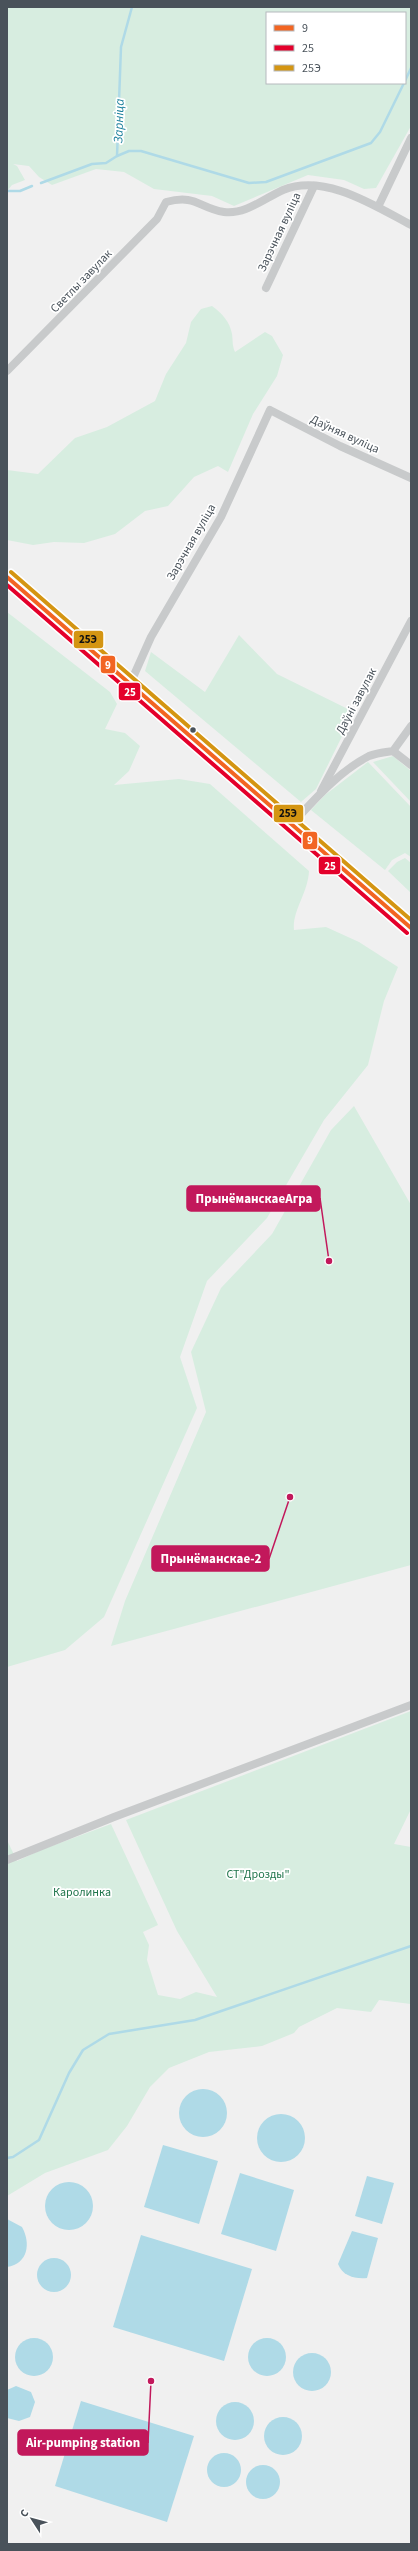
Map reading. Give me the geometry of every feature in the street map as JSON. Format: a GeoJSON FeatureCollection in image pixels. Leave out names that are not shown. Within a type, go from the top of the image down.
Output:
{"type":"FeatureCollection","features":[{"type":"Feature","properties":{"kind":"main road"},"geometry":{"type":"LineString","coordinates":[[7,577],[411,928]]}},
{"type":"Feature","properties":{"kind":"street"},"geometry":{"type":"LineString","coordinates":[[378,207],[411,138]]}},
{"type":"Feature","properties":{"kind":"street","name":"Светлы завулак"},"geometry":{"type":"LineString","coordinates":[[7,372],[157,219],[166,202],[192,199],[224,212],[245,209],[284,190],[301,185],[314,186]]}},
{"type":"Feature","properties":{"kind":"street"},"geometry":{"type":"LineString","coordinates":[[314,186],[337,190],[378,207],[411,225]]}},
{"type":"Feature","properties":{"kind":"street","name":"Зарэчная вуліца"},"geometry":{"type":"LineString","coordinates":[[266,288],[314,186]]}},
{"type":"Feature","properties":{"kind":"street","name":"Зарэчная вуліца"},"geometry":{"type":"LineString","coordinates":[[130,684],[158,624],[221,517],[270,410]]}},
{"type":"Feature","properties":{"kind":"street","name":"Даўняя вуліца"},"geometry":{"type":"LineString","coordinates":[[270,410],[340,446],[411,478]]}},
{"type":"Feature","properties":{"kind":"street","name":"Даўні завулак"},"geometry":{"type":"LineString","coordinates":[[322,791],[411,621]]}},
{"type":"Feature","properties":{"kind":"street"},"geometry":{"type":"LineString","coordinates":[[291,825],[322,791],[370,756],[393,751],[411,726]]}},
{"type":"Feature","properties":{"kind":"street"},"geometry":{"type":"LineString","coordinates":[[393,751],[411,765]]}},
{"type":"Feature","properties":{"kind":"street"},"geometry":{"type":"LineString","coordinates":[[7,1860],[114,1817],[411,1705]]}},
{"type":"Feature","properties":{"kind":"green space"},"geometry":{"type":"Polygon","coordinates":[[[7,7],[411,7],[411,126],[376,188],[364,189],[344,180],[308,175],[234,206],[212,196],[154,189],[124,172],[96,169],[52,185],[39,177],[29,166],[13,164],[17,166],[25,180],[12,185],[7,191],[7,7]]]}},
{"type":"Feature","properties":{"kind":"green space"},"geometry":{"type":"Polygon","coordinates":[[[212,306],[222,315],[229,326],[235,352],[265,332],[272,336],[283,355],[277,376],[253,414],[228,472],[218,466],[194,477],[168,506],[145,511],[115,534],[84,543],[54,542],[33,545],[7,540],[7,470],[38,474],[75,438],[107,427],[155,401],[166,374],[186,343],[191,322],[201,309],[212,306]]]}},
{"type":"Feature","properties":{"kind":"green space"},"geometry":{"type":"Polygon","coordinates":[[[7,612],[110,692],[117,704],[105,729],[125,733],[140,746],[129,771],[114,785],[179,779],[210,784],[309,871],[306,887],[295,916],[294,930],[326,927],[359,942],[398,967],[384,1001],[368,1065],[324,1120],[267,1218],[207,1281],[180,1357],[197,1408],[104,1617],[65,1650],[7,1667],[7,612]]]}},
{"type":"Feature","properties":{"kind":"green space"},"geometry":{"type":"Polygon","coordinates":[[[239,635],[277,674],[354,712],[316,789],[301,802],[145,671],[151,652],[205,692],[239,635]]]}},
{"type":"Feature","properties":{"kind":"green space"},"geometry":{"type":"Polygon","coordinates":[[[393,756],[411,771],[411,802],[373,762],[393,756]]]}},
{"type":"Feature","properties":{"kind":"green space"},"geometry":{"type":"Polygon","coordinates":[[[368,762],[411,807],[411,857],[405,853],[392,860],[385,870],[311,810],[325,795],[368,762]]]}},
{"type":"Feature","properties":{"kind":"green space"},"geometry":{"type":"Polygon","coordinates":[[[405,858],[411,863],[411,893],[388,871],[397,862],[405,858]]]}},
{"type":"Feature","properties":{"kind":"green space"},"geometry":{"type":"Polygon","coordinates":[[[354,1106],[411,1205],[411,1565],[111,1646],[125,1601],[206,1412],[191,1352],[221,1288],[272,1234],[331,1130],[354,1106]]]}},
{"type":"Feature","properties":{"kind":"green space"},"geometry":{"type":"Polygon","coordinates":[[[411,1711],[411,1809],[394,1844],[411,1847],[411,2004],[379,2000],[371,2012],[337,2008],[299,2027],[294,2033],[262,2046],[209,2052],[169,2068],[150,2087],[127,2126],[108,2150],[45,2173],[7,2196],[7,1840],[17,1861],[41,1850],[111,1824],[158,1925],[143,1932],[149,1945],[147,1960],[158,1995],[180,1999],[196,1992],[217,1997],[177,1931],[126,1820],[411,1711]]]}},
{"type":"Feature","properties":{"kind":"water"},"geometry":{"type":"Polygon","coordinates":[[[198,2089],[208,2089],[217,2093],[223,2099],[226,2104],[226,2122],[217,2133],[208,2137],[198,2137],[189,2133],[183,2127],[179,2118],[179,2108],[183,2099],[189,2093],[198,2089]]]}},
{"type":"Feature","properties":{"kind":"water"},"geometry":{"type":"Polygon","coordinates":[[[276,2114],[286,2114],[295,2118],[301,2124],[304,2129],[304,2147],[295,2158],[286,2162],[276,2162],[267,2158],[261,2152],[257,2143],[257,2133],[261,2124],[267,2118],[276,2114]]]}},
{"type":"Feature","properties":{"kind":"water"},"geometry":{"type":"Polygon","coordinates":[[[163,2145],[218,2161],[199,2224],[144,2207],[163,2145]]]}},
{"type":"Feature","properties":{"kind":"water"},"geometry":{"type":"Polygon","coordinates":[[[240,2173],[294,2190],[276,2251],[221,2234],[240,2173]]]}},
{"type":"Feature","properties":{"kind":"water"},"geometry":{"type":"Polygon","coordinates":[[[367,2176],[394,2183],[382,2224],[355,2216],[367,2176]]]}},
{"type":"Feature","properties":{"kind":"water"},"geometry":{"type":"Polygon","coordinates":[[[64,2182],[74,2182],[83,2186],[89,2192],[92,2197],[92,2215],[83,2226],[74,2230],[64,2230],[55,2226],[49,2220],[45,2211],[45,2201],[49,2192],[55,2186],[64,2182]]]}},
{"type":"Feature","properties":{"kind":"water"},"geometry":{"type":"Polygon","coordinates":[[[7,2219],[22,2227],[25,2233],[27,2246],[26,2252],[19,2262],[7,2267],[7,2219]]]}},
{"type":"Feature","properties":{"kind":"water"},"geometry":{"type":"Polygon","coordinates":[[[352,2231],[378,2238],[367,2278],[350,2276],[340,2268],[338,2264],[352,2231]]]}},
{"type":"Feature","properties":{"kind":"water"},"geometry":{"type":"Polygon","coordinates":[[[141,2235],[252,2269],[224,2361],[113,2327],[141,2235]]]}},
{"type":"Feature","properties":{"kind":"water"},"geometry":{"type":"Polygon","coordinates":[[[57,2258],[64,2260],[69,2265],[71,2275],[69,2285],[64,2290],[51,2292],[44,2290],[39,2285],[37,2272],[39,2265],[44,2260],[57,2258]]]}},
{"type":"Feature","properties":{"kind":"water"},"geometry":{"type":"Polygon","coordinates":[[[30,2338],[38,2338],[45,2341],[50,2346],[53,2357],[50,2368],[45,2373],[38,2376],[30,2376],[23,2373],[18,2368],[15,2361],[15,2353],[18,2346],[23,2341],[30,2338]]]}},
{"type":"Feature","properties":{"kind":"water"},"geometry":{"type":"Polygon","coordinates":[[[263,2338],[271,2338],[278,2341],[283,2346],[286,2357],[283,2368],[278,2373],[271,2376],[263,2376],[256,2373],[251,2368],[248,2361],[248,2353],[251,2346],[256,2341],[263,2338]]]}},
{"type":"Feature","properties":{"kind":"water"},"geometry":{"type":"Polygon","coordinates":[[[308,2353],[316,2353],[323,2356],[328,2361],[331,2372],[328,2383],[323,2388],[316,2391],[308,2391],[301,2388],[296,2383],[293,2376],[293,2368],[296,2361],[301,2356],[308,2353]]]}},
{"type":"Feature","properties":{"kind":"water"},"geometry":{"type":"Polygon","coordinates":[[[16,2386],[31,2392],[35,2402],[30,2417],[19,2421],[7,2418],[7,2390],[16,2386]]]}},
{"type":"Feature","properties":{"kind":"water"},"geometry":{"type":"Polygon","coordinates":[[[81,2401],[194,2436],[167,2522],[55,2486],[81,2401]]]}},
{"type":"Feature","properties":{"kind":"water"},"geometry":{"type":"Polygon","coordinates":[[[231,2402],[239,2402],[246,2405],[251,2410],[254,2421],[251,2432],[246,2437],[239,2440],[231,2440],[224,2437],[219,2432],[216,2425],[216,2417],[219,2410],[224,2405],[231,2402]]]}},
{"type":"Feature","properties":{"kind":"water"},"geometry":{"type":"Polygon","coordinates":[[[279,2417],[287,2417],[299,2426],[302,2436],[299,2446],[293,2452],[287,2455],[279,2455],[267,2446],[264,2440],[264,2432],[273,2420],[279,2417]]]}},
{"type":"Feature","properties":{"kind":"water"},"geometry":{"type":"Polygon","coordinates":[[[227,2453],[234,2455],[239,2460],[241,2470],[239,2480],[234,2485],[221,2487],[214,2485],[209,2480],[207,2467],[209,2460],[214,2455],[227,2453]]]}},
{"type":"Feature","properties":{"kind":"water"},"geometry":{"type":"Polygon","coordinates":[[[266,2465],[273,2467],[278,2472],[280,2482],[278,2492],[273,2497],[260,2499],[253,2497],[248,2492],[246,2479],[248,2472],[253,2467],[266,2465]]]}},
{"type":"Feature","properties":{"kind":"waterway","name":"Зарніца"},"geometry":{"type":"LineString","coordinates":[[41,183],[92,164],[106,163],[117,156],[121,47],[132,7]]}},
{"type":"Feature","properties":{"kind":"waterway"},"geometry":{"type":"LineString","coordinates":[[406,79],[411,68]]}},
{"type":"Feature","properties":{"kind":"waterway"},"geometry":{"type":"LineString","coordinates":[[117,156],[129,151],[141,151],[249,183],[266,182],[371,143],[380,132],[404,84]]}},
{"type":"Feature","properties":{"kind":"waterway","name":"Зарніца"},"geometry":{"type":"LineString","coordinates":[[7,191],[20,191],[32,186]]}},
{"type":"Feature","properties":{"kind":"waterway"},"geometry":{"type":"LineString","coordinates":[[7,2158],[13,2157],[39,2140],[69,2073],[83,2050],[109,2034],[195,2020],[411,1946]]}},
{"type":"Feature","properties":{"kind":"transit line","name":"25Э"},"geometry":{"type":"LineString","coordinates":[[11,572],[411,920]]}},
{"type":"Feature","properties":{"kind":"transit line","name":"9"},"geometry":{"type":"LineString","coordinates":[[7,577],[411,928]]}},
{"type":"Feature","properties":{"kind":"transit line","name":"25"},"geometry":{"type":"LineString","coordinates":[[7,585],[407,933]]}},
{"type":"Feature","properties":{"kind":"place","name":"ПрынёманскаеАгра"},"geometry":{"type":"Point","coordinates":[329,1261]}},
{"type":"Feature","properties":{"kind":"place","name":"Прынёманскае-2"},"geometry":{"type":"Point","coordinates":[290,1497]}},
{"type":"Feature","properties":{"kind":"place","name":"Air-pumping station"},"geometry":{"type":"Point","coordinates":[151,2381]}},
{"type":"Feature","properties":{"kind":"park label","name":"СТ\"Дрозды\""},"geometry":{"type":"Point","coordinates":[258,1874]}},
{"type":"Feature","properties":{"kind":"park label","name":"Каролинка"},"geometry":{"type":"Point","coordinates":[82,1892]}}]}
